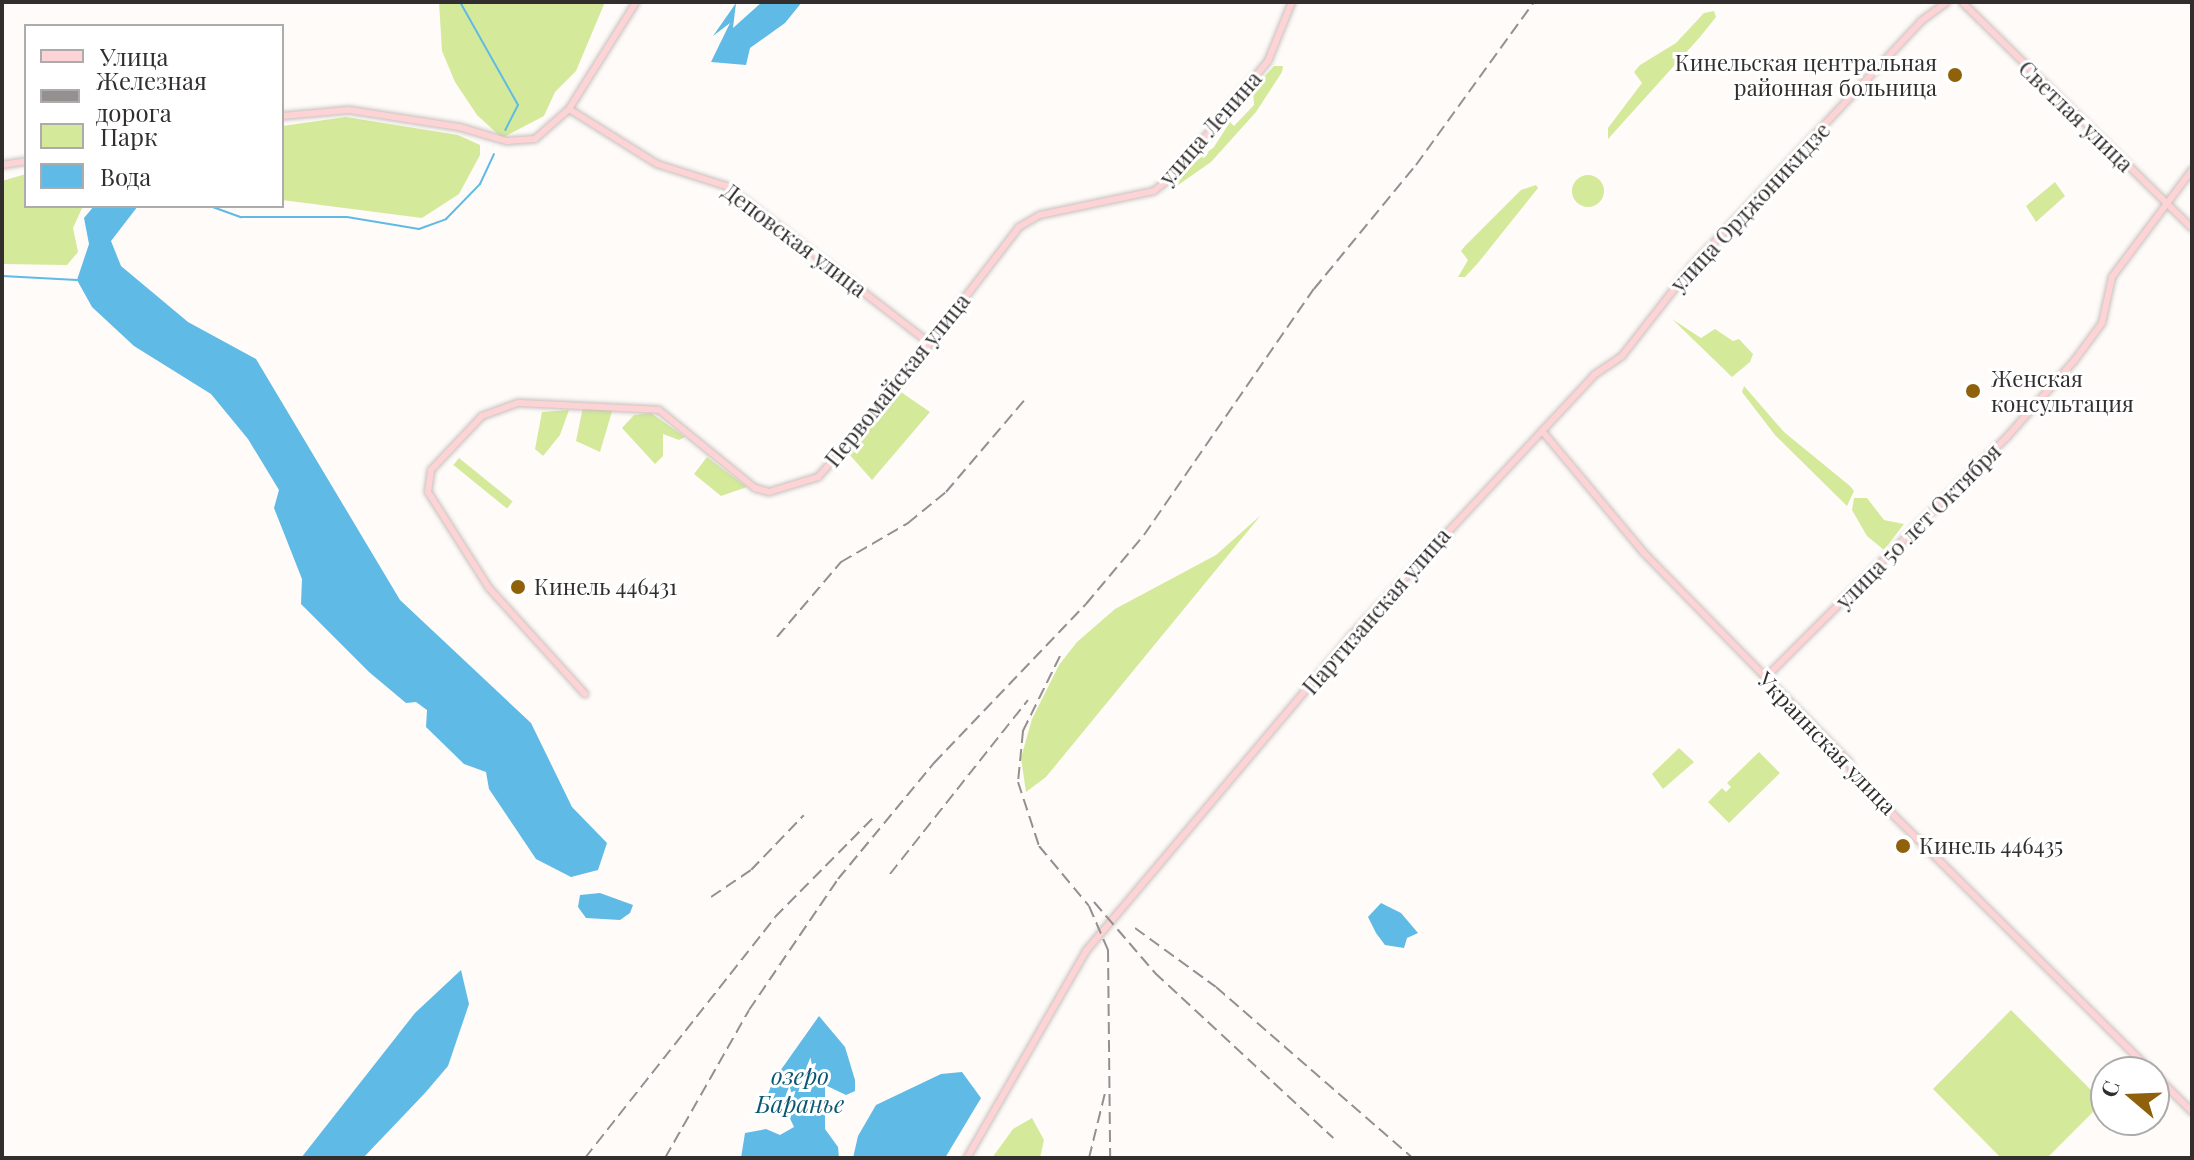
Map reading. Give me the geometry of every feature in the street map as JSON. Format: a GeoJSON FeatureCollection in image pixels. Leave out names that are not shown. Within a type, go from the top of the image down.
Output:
{"type":"FeatureCollection","features":[{"type":"Feature","properties":{"kind":"street"},"geometry":{"type":"LineString","coordinates":[[284,116],[349,110],[507,141],[535,139],[569,109],[636,2]]}},
{"type":"Feature","properties":{"kind":"street","name":"улица Ленина"},"geometry":{"type":"LineString","coordinates":[[1040,215],[1140,195],[1174,175],[1268,61],[1292,2]]}},
{"type":"Feature","properties":{"kind":"street","name":"улица Орджоникидзе"},"geometry":{"type":"LineString","coordinates":[[1657,312],[1692,266],[1921,21],[1947,2]]}},
{"type":"Feature","properties":{"kind":"street","name":"Светлая улица"},"geometry":{"type":"LineString","coordinates":[[1962,2],[2192,228]]}},
{"type":"Feature","properties":{"kind":"street","name":"Деповская улица"},"geometry":{"type":"LineString","coordinates":[[569,109],[657,164],[726,186],[929,343]]}},
{"type":"Feature","properties":{"kind":"street"},"geometry":{"type":"LineString","coordinates":[[2,165],[24,161]]}},
{"type":"Feature","properties":{"kind":"street","name":"улица 50 лет Октября"},"geometry":{"type":"LineString","coordinates":[[1765,678],[2006,438],[2074,361],[2102,323],[2108,283],[2192,170]]}},
{"type":"Feature","properties":{"kind":"street","name":"Первомайская улица"},"geometry":{"type":"LineString","coordinates":[[585,694],[489,588],[428,492],[431,470],[487,412],[518,403],[610,405],[659,410],[755,488],[769,492],[818,477],[929,343],[1019,227],[1040,215]]}},
{"type":"Feature","properties":{"kind":"street","name":"Партизанская улица"},"geometry":{"type":"LineString","coordinates":[[967,1158],[1086,951],[1350,637],[1594,375],[1622,356],[1657,312]]}},
{"type":"Feature","properties":{"kind":"street","name":"Украинская улица"},"geometry":{"type":"LineString","coordinates":[[1542,431],[1644,553],[1849,762],[1853,775],[2192,1112]]}},
{"type":"Feature","properties":{"kind":"green space"},"geometry":{"type":"Polygon","coordinates":[[[439,2],[605,2],[576,71],[555,92],[544,116],[502,138],[477,115],[455,82],[442,51],[439,2]]]}},
{"type":"Feature","properties":{"kind":"green space"},"geometry":{"type":"Polygon","coordinates":[[[1714,11],[1716,17],[1700,37],[1608,139],[1608,128],[1642,83],[1634,72],[1676,43],[1704,13],[1714,11]]]}},
{"type":"Feature","properties":{"kind":"green space"},"geometry":{"type":"Polygon","coordinates":[[[1274,66],[1283,66],[1282,72],[1256,112],[1211,162],[1171,190],[1174,179],[1214,147],[1230,122],[1234,126],[1254,105],[1253,89],[1274,66]]]}},
{"type":"Feature","properties":{"kind":"green space"},"geometry":{"type":"Polygon","coordinates":[[[346,117],[458,135],[480,145],[480,155],[459,194],[422,218],[284,200],[284,126],[346,117]]]}},
{"type":"Feature","properties":{"kind":"green space"},"geometry":{"type":"Polygon","coordinates":[[[24,175],[24,208],[82,208],[73,228],[78,252],[67,265],[2,264],[2,181],[24,175]]]}},
{"type":"Feature","properties":{"kind":"green space"},"geometry":{"type":"Polygon","coordinates":[[[1588,175],[1599,180],[1604,191],[1599,202],[1588,207],[1577,202],[1572,191],[1577,180],[1588,175]]]}},
{"type":"Feature","properties":{"kind":"green space"},"geometry":{"type":"Polygon","coordinates":[[[2055,182],[2065,196],[2036,222],[2026,206],[2055,182]]]}},
{"type":"Feature","properties":{"kind":"green space"},"geometry":{"type":"Polygon","coordinates":[[[1536,185],[1538,188],[1478,263],[1465,277],[1458,277],[1468,260],[1461,251],[1465,246],[1521,190],[1536,185]]]}},
{"type":"Feature","properties":{"kind":"green space"},"geometry":{"type":"Polygon","coordinates":[[[1672,319],[1701,338],[1715,329],[1733,341],[1739,339],[1753,354],[1750,362],[1732,377],[1672,319]]]}},
{"type":"Feature","properties":{"kind":"green space"},"geometry":{"type":"Polygon","coordinates":[[[1744,386],[1784,432],[1850,486],[1854,491],[1847,506],[1775,435],[1742,392],[1744,386]]]}},
{"type":"Feature","properties":{"kind":"green space"},"geometry":{"type":"Polygon","coordinates":[[[898,390],[930,412],[872,480],[849,454],[898,390]]]}},
{"type":"Feature","properties":{"kind":"green space"},"geometry":{"type":"Polygon","coordinates":[[[583,407],[613,408],[600,452],[576,441],[583,407]]]}},
{"type":"Feature","properties":{"kind":"green space"},"geometry":{"type":"Polygon","coordinates":[[[569,410],[560,435],[543,456],[535,449],[542,412],[569,410]]]}},
{"type":"Feature","properties":{"kind":"green space"},"geometry":{"type":"Polygon","coordinates":[[[651,413],[685,437],[679,440],[663,434],[663,456],[655,464],[622,428],[634,415],[651,413]]]}},
{"type":"Feature","properties":{"kind":"green space"},"geometry":{"type":"Polygon","coordinates":[[[707,457],[747,487],[721,496],[694,474],[707,457]]]}},
{"type":"Feature","properties":{"kind":"green space"},"geometry":{"type":"Polygon","coordinates":[[[459,458],[513,501],[507,508],[453,465],[459,458]]]}},
{"type":"Feature","properties":{"kind":"green space"},"geometry":{"type":"Polygon","coordinates":[[[1854,498],[1867,498],[1884,520],[1904,524],[1884,550],[1867,536],[1852,510],[1854,498]]]}},
{"type":"Feature","properties":{"kind":"green space"},"geometry":{"type":"Polygon","coordinates":[[[1261,515],[1046,777],[1026,792],[1021,758],[1032,719],[1059,665],[1077,642],[1115,609],[1216,555],[1261,515]]]}},
{"type":"Feature","properties":{"kind":"green space"},"geometry":{"type":"Polygon","coordinates":[[[1679,748],[1694,762],[1663,789],[1652,774],[1679,748]]]}},
{"type":"Feature","properties":{"kind":"green space"},"geometry":{"type":"Polygon","coordinates":[[[1759,752],[1780,773],[1729,823],[1708,802],[1722,788],[1726,792],[1731,787],[1727,783],[1759,752]]]}},
{"type":"Feature","properties":{"kind":"green space"},"geometry":{"type":"Polygon","coordinates":[[[2011,1010],[2090,1089],[2090,1115],[2047,1158],[2001,1158],[1933,1089],[2011,1010]]]}},
{"type":"Feature","properties":{"kind":"green space"},"geometry":{"type":"Polygon","coordinates":[[[1032,1118],[1044,1140],[1040,1158],[992,1158],[1013,1129],[1032,1118]]]}},
{"type":"Feature","properties":{"kind":"water"},"geometry":{"type":"Polygon","coordinates":[[[762,2],[802,2],[785,23],[750,48],[746,65],[711,62],[730,23],[713,36],[736,3],[733,28],[762,2]]]}},
{"type":"Feature","properties":{"kind":"water"},"geometry":{"type":"Polygon","coordinates":[[[92,208],[136,208],[111,241],[121,266],[188,322],[256,359],[400,600],[531,723],[572,807],[607,843],[598,870],[571,877],[536,859],[489,789],[486,772],[464,764],[426,727],[427,710],[416,702],[406,703],[369,672],[301,604],[302,579],[274,508],[279,490],[248,439],[211,394],[134,346],[92,307],[77,280],[89,244],[84,218],[92,208]]]}},
{"type":"Feature","properties":{"kind":"water"},"geometry":{"type":"Polygon","coordinates":[[[600,893],[633,905],[630,913],[620,920],[586,918],[578,907],[580,895],[600,893]]]}},
{"type":"Feature","properties":{"kind":"water"},"geometry":{"type":"Polygon","coordinates":[[[1381,903],[1401,913],[1418,933],[1407,938],[1404,948],[1385,945],[1376,933],[1368,917],[1381,903]]]}},
{"type":"Feature","properties":{"kind":"water"},"geometry":{"type":"Polygon","coordinates":[[[461,970],[469,1004],[448,1066],[363,1158],[301,1158],[415,1013],[461,970]]]}},
{"type":"Feature","properties":{"kind":"water","name":"озеро Баранье"},"geometry":{"type":"Polygon","coordinates":[[[819,1016],[845,1047],[855,1080],[855,1091],[846,1095],[825,1085],[825,1129],[838,1147],[839,1158],[741,1158],[745,1133],[766,1129],[780,1135],[794,1127],[787,1112],[766,1099],[773,1081],[819,1016]]]}},
{"type":"Feature","properties":{"kind":"water","name":"озеро Баранье"},"geometry":{"type":"Polygon","coordinates":[[[962,1072],[981,1098],[945,1158],[853,1158],[858,1136],[876,1105],[941,1074],[962,1072]]]}},
{"type":"Feature","properties":{"kind":"waterway"},"geometry":{"type":"LineString","coordinates":[[460,2],[518,105],[505,130]]}},
{"type":"Feature","properties":{"kind":"waterway"},"geometry":{"type":"LineString","coordinates":[[216,208],[241,217],[347,217],[419,229],[446,219],[480,184],[494,154]]}},
{"type":"Feature","properties":{"kind":"waterway"},"geometry":{"type":"LineString","coordinates":[[2,276],[77,280]]}},
{"type":"Feature","properties":{"kind":"railway"},"geometry":{"type":"LineString","coordinates":[[665,1158],[749,1010],[838,879],[934,763],[1086,604],[1144,535],[1314,289],[1416,165],[1534,2]]}},
{"type":"Feature","properties":{"kind":"railway"},"geometry":{"type":"LineString","coordinates":[[777,637],[841,562],[908,523],[946,492],[1027,397]]}},
{"type":"Feature","properties":{"kind":"railway"},"geometry":{"type":"LineString","coordinates":[[1060,656],[1023,731],[1018,782],[1039,846],[1089,906],[1108,950],[1110,1158]]}},
{"type":"Feature","properties":{"kind":"railway"},"geometry":{"type":"LineString","coordinates":[[890,874],[1028,700]]}},
{"type":"Feature","properties":{"kind":"railway"},"geometry":{"type":"LineString","coordinates":[[711,897],[751,870],[804,815]]}},
{"type":"Feature","properties":{"kind":"railway"},"geometry":{"type":"LineString","coordinates":[[585,1158],[775,917],[874,817]]}},
{"type":"Feature","properties":{"kind":"railway"},"geometry":{"type":"LineString","coordinates":[[1094,902],[1155,973],[1333,1138]]}},
{"type":"Feature","properties":{"kind":"railway"},"geometry":{"type":"LineString","coordinates":[[1135,928],[1216,987],[1413,1158]]}},
{"type":"Feature","properties":{"kind":"railway"},"geometry":{"type":"LineString","coordinates":[[1089,1158],[1105,1093]]}},
{"type":"Feature","properties":{"kind":"place","name":"Кинельская центральная районная больница"},"geometry":{"type":"Point","coordinates":[1955,75]}},
{"type":"Feature","properties":{"kind":"place","name":"Женская консультация"},"geometry":{"type":"Point","coordinates":[1973,391]}},
{"type":"Feature","properties":{"kind":"place","name":"Кинель 446431"},"geometry":{"type":"Point","coordinates":[518,587]}},
{"type":"Feature","properties":{"kind":"place","name":"Кинель 446435"},"geometry":{"type":"Point","coordinates":[1903,846]}}]}
